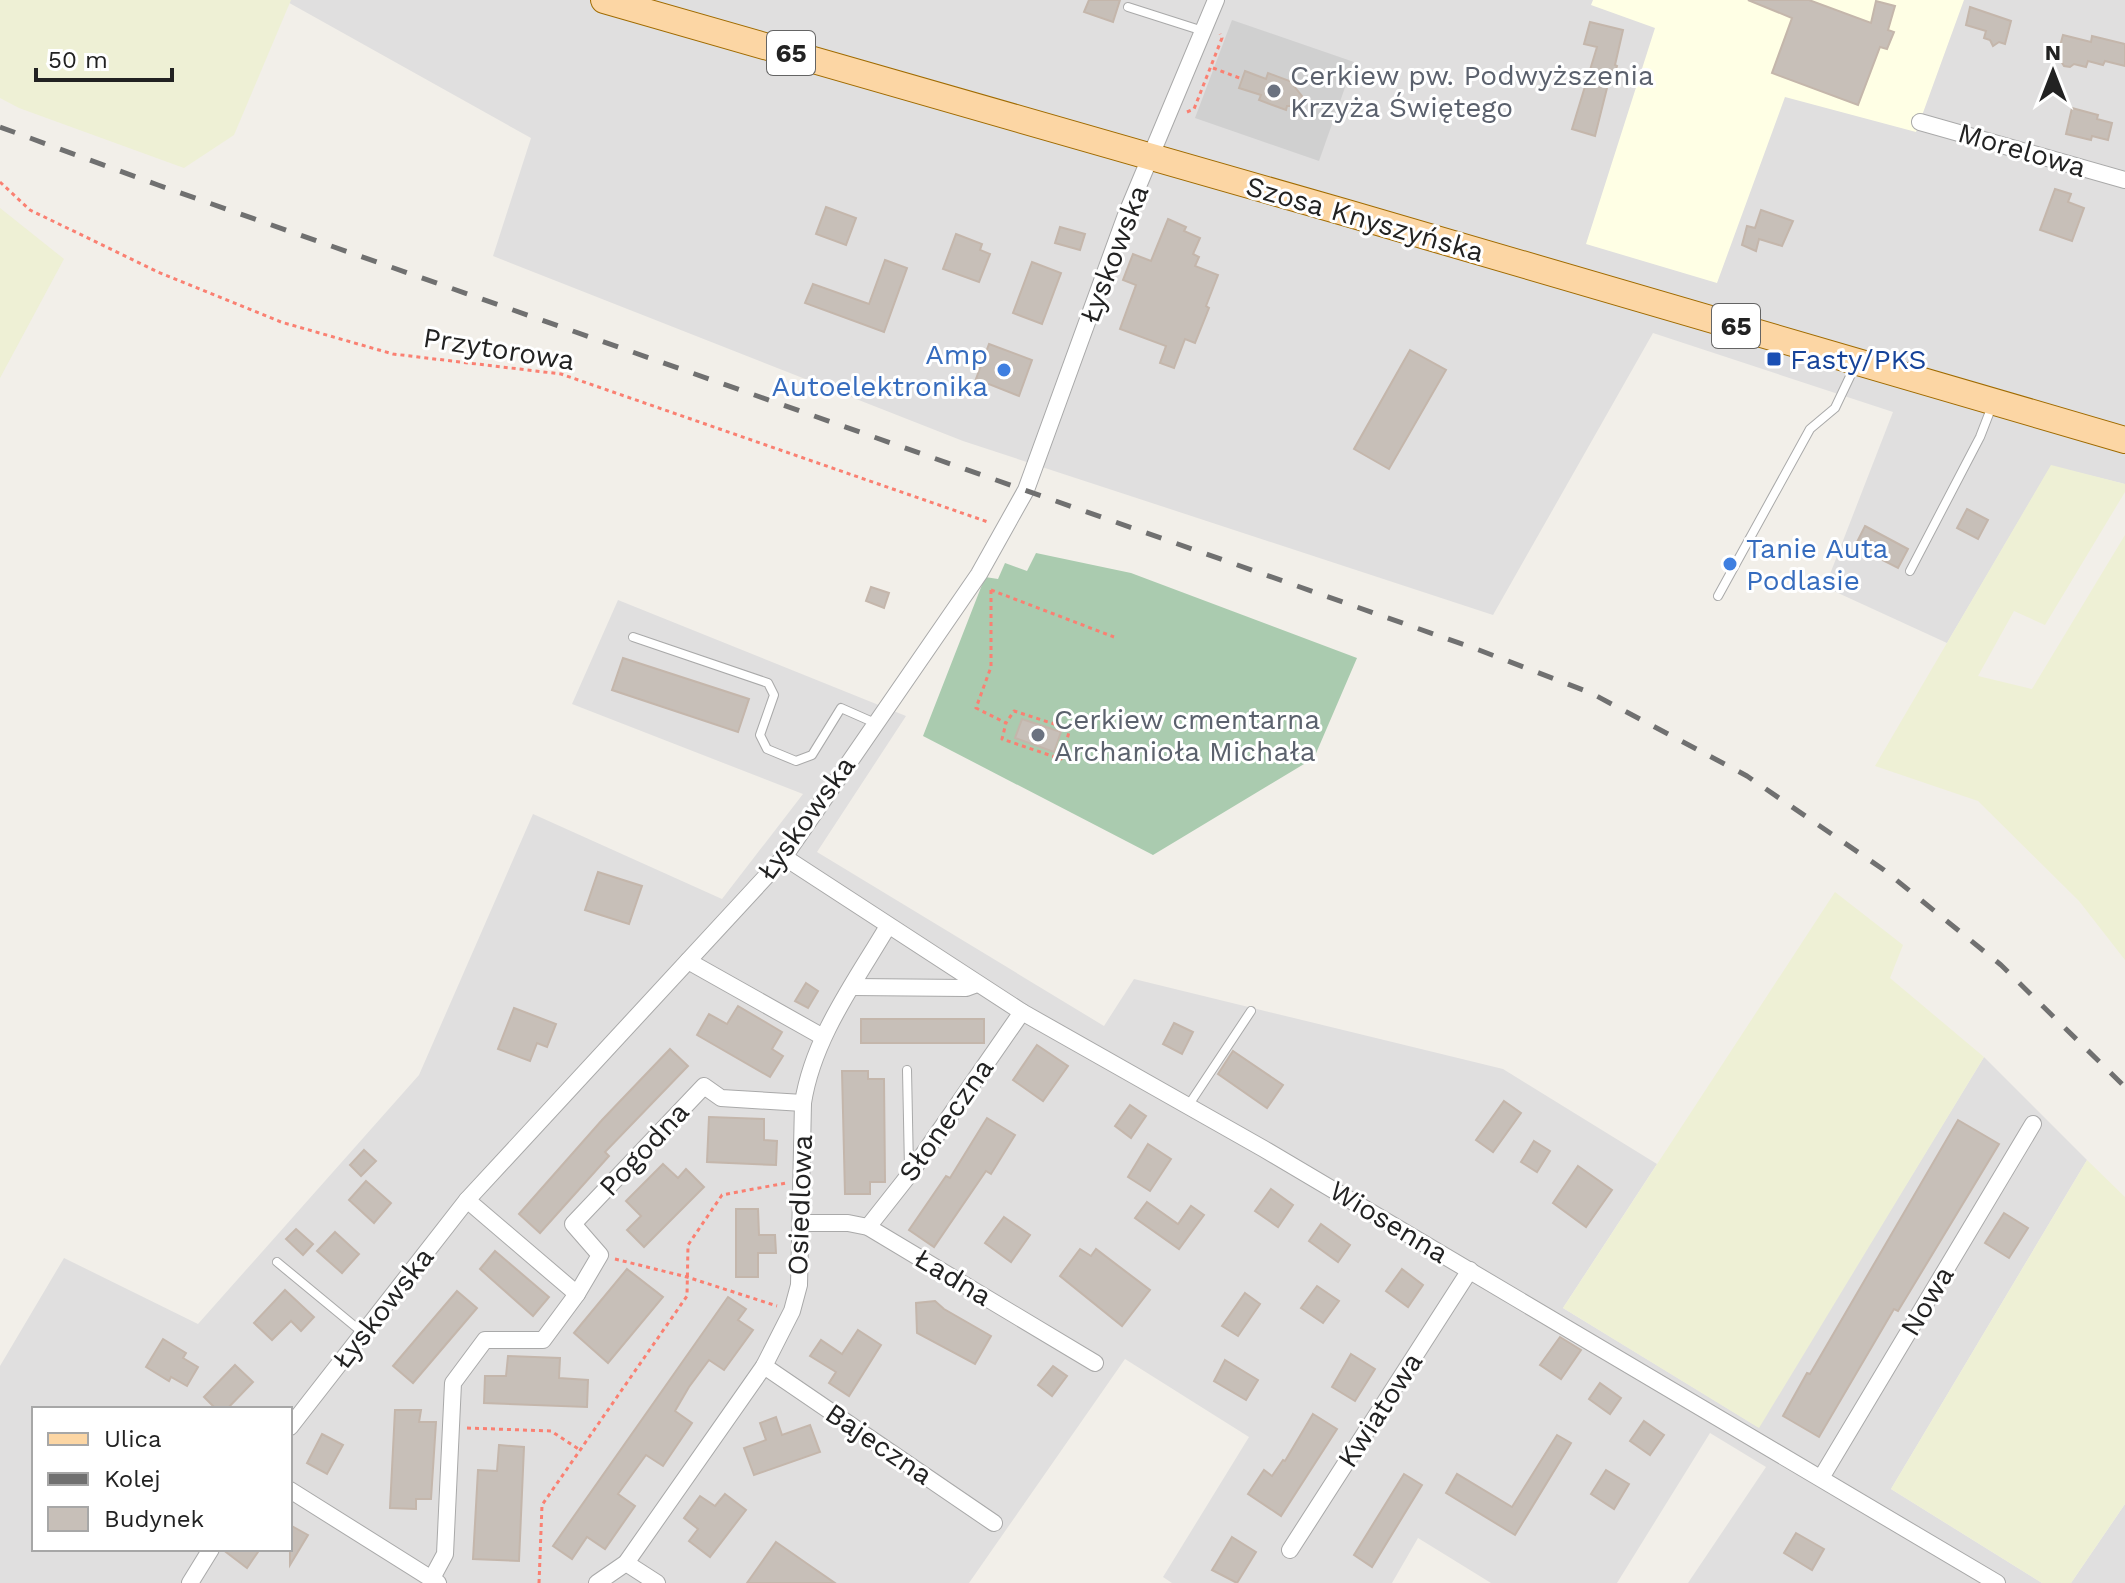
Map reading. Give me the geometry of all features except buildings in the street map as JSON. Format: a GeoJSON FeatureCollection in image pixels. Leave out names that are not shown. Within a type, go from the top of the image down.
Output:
{"type":"FeatureCollection","features":[{"type":"Feature","properties":{"kind":"main road","name":"Szosa Knyszyńska"},"geometry":{"type":"LineString","coordinates":[[604,0],[2125,440]]}},
{"type":"Feature","properties":{"kind":"street","name":"Łyskowska"},"geometry":{"type":"LineString","coordinates":[[292,1424],[467,1200],[784,857],[979,574],[1026,490],[1126,215],[1211,29],[1216,0]]}},
{"type":"Feature","properties":{"kind":"street","name":"Morelowa"},"geometry":{"type":"LineString","coordinates":[[1920,122],[2125,180]]}},
{"type":"Feature","properties":{"kind":"street","name":"Wiosenna"},"geometry":{"type":"LineString","coordinates":[[784,857],[1022,1012],[1470,1270],[1997,1583]]}},
{"type":"Feature","properties":{"kind":"street","name":"Osiedlowa"},"geometry":{"type":"LineString","coordinates":[[597,1583],[626,1563],[764,1366],[792,1311],[799,1285],[803,1103],[807,1077],[823,1037],[888,926]]}},
{"type":"Feature","properties":{"kind":"street"},"geometry":{"type":"LineString","coordinates":[[688,961],[823,1037]]}},
{"type":"Feature","properties":{"kind":"street"},"geometry":{"type":"LineString","coordinates":[[852,987],[966,988],[977,984]]}},
{"type":"Feature","properties":{"kind":"street","name":"Słoneczna"},"geometry":{"type":"LineString","coordinates":[[868,1227],[909,1175],[1022,1012]]}},
{"type":"Feature","properties":{"kind":"street","name":"Pogodna"},"geometry":{"type":"LineString","coordinates":[[600,1255],[573,1224],[704,1086],[721,1098],[803,1103]]}},
{"type":"Feature","properties":{"kind":"street","name":"Nowa"},"geometry":{"type":"LineString","coordinates":[[1821,1478],[2033,1124]]}},
{"type":"Feature","properties":{"kind":"street"},"geometry":{"type":"LineString","coordinates":[[467,1200],[577,1294]]}},
{"type":"Feature","properties":{"kind":"street","name":"Ładna"},"geometry":{"type":"LineString","coordinates":[[801,1223],[848,1223],[868,1227],[1095,1363]]}},
{"type":"Feature","properties":{"kind":"street"},"geometry":{"type":"LineString","coordinates":[[292,1491],[434,1581],[445,1554],[453,1383],[485,1340],[543,1340],[577,1294],[600,1255]]}},
{"type":"Feature","properties":{"kind":"street","name":"Kwiatowa"},"geometry":{"type":"LineString","coordinates":[[1290,1550],[1470,1270]]}},
{"type":"Feature","properties":{"kind":"street","name":"Bajeczna"},"geometry":{"type":"LineString","coordinates":[[764,1366],[994,1523]]}},
{"type":"Feature","properties":{"kind":"street"},"geometry":{"type":"LineString","coordinates":[[190,1583],[210,1551]]}},
{"type":"Feature","properties":{"kind":"street"},"geometry":{"type":"LineString","coordinates":[[626,1563],[657,1583]]}},
{"type":"Feature","properties":{"kind":"lane"},"geometry":{"type":"LineString","coordinates":[[1128,7],[1211,29]]}},
{"type":"Feature","properties":{"kind":"lane"},"geometry":{"type":"LineString","coordinates":[[1718,596],[1810,429],[1835,408],[1857,362]]}},
{"type":"Feature","properties":{"kind":"lane"},"geometry":{"type":"LineString","coordinates":[[1910,571],[1980,437],[1994,402]]}},
{"type":"Feature","properties":{"kind":"lane"},"geometry":{"type":"LineString","coordinates":[[633,637],[768,683],[774,695],[760,735],[767,749],[796,761],[812,755],[841,708],[875,723]]}},
{"type":"Feature","properties":{"kind":"lane"},"geometry":{"type":"LineString","coordinates":[[1188,1106],[1251,1011]]}},
{"type":"Feature","properties":{"kind":"lane"},"geometry":{"type":"LineString","coordinates":[[907,1070],[909,1175]]}},
{"type":"Feature","properties":{"kind":"lane"},"geometry":{"type":"LineString","coordinates":[[277,1262],[363,1333]]}},
{"type":"Feature","properties":{"kind":"path"},"geometry":{"type":"LineString","coordinates":[[1183,114],[1194,109],[1222,38],[1211,29]]}},
{"type":"Feature","properties":{"kind":"path"},"geometry":{"type":"LineString","coordinates":[[1213,68],[1242,79]]}},
{"type":"Feature","properties":{"kind":"path","name":"Przytorowa"},"geometry":{"type":"LineString","coordinates":[[0,182],[30,210],[158,272],[281,322],[393,354],[561,374],[1006,528]]}},
{"type":"Feature","properties":{"kind":"path"},"geometry":{"type":"LineString","coordinates":[[991,578],[991,667],[976,708],[1006,723]]}},
{"type":"Feature","properties":{"kind":"path"},"geometry":{"type":"LineString","coordinates":[[991,590],[1114,637]]}},
{"type":"Feature","properties":{"kind":"path"},"geometry":{"type":"LineString","coordinates":[[1014,711],[1070,729],[1061,759],[1002,739],[1006,723],[1014,711]]}},
{"type":"Feature","properties":{"kind":"path"},"geometry":{"type":"LineString","coordinates":[[539,1583],[542,1505],[687,1296],[688,1245],[722,1195],[778,1183],[802,1182]]}},
{"type":"Feature","properties":{"kind":"path"},"geometry":{"type":"LineString","coordinates":[[600,1255],[687,1277],[792,1311]]}},
{"type":"Feature","properties":{"kind":"path"},"geometry":{"type":"LineString","coordinates":[[452,1428],[551,1431],[580,1450]]}},
{"type":"Feature","properties":{"kind":"shaded area"},"geometry":{"type":"Polygon","coordinates":[[[0,0],[291,0],[234,135],[184,168],[19,108],[0,98],[0,0]]]}},
{"type":"Feature","properties":{"kind":"shaded area"},"geometry":{"type":"Polygon","coordinates":[[[284,0],[2125,0],[2125,484],[2051,466],[1947,643],[1825,587],[1893,412],[1653,333],[1493,615],[963,441],[493,256],[531,138],[284,0]]]}},
{"type":"Feature","properties":{"kind":"shaded area"},"geometry":{"type":"Polygon","coordinates":[[[1593,0],[1964,0],[1916,132],[1785,97],[1717,283],[1586,244],[1655,28],[1591,5],[1593,0]]]}},
{"type":"Feature","properties":{"kind":"shaded area"},"geometry":{"type":"Polygon","coordinates":[[[1232,20],[1354,62],[1319,161],[1195,118],[1232,20]]]}},
{"type":"Feature","properties":{"kind":"shaded area"},"geometry":{"type":"Polygon","coordinates":[[[0,208],[64,259],[0,378],[0,208]]]}},
{"type":"Feature","properties":{"kind":"shaded area"},"geometry":{"type":"Polygon","coordinates":[[[2051,465],[2125,484],[2125,492],[2045,625],[2014,611],[1978,676],[2032,689],[2125,535],[2125,960],[2079,901],[1978,801],[1875,766],[2051,465]]]}},
{"type":"Feature","properties":{"kind":"shaded area"},"geometry":{"type":"Polygon","coordinates":[[[1036,553],[1131,573],[1357,658],[1314,758],[1153,855],[923,736],[985,577],[998,579],[1005,563],[1027,571],[1036,553]]]}},
{"type":"Feature","properties":{"kind":"shaded area"},"geometry":{"type":"Polygon","coordinates":[[[618,600],[906,716],[817,852],[1104,1026],[1134,979],[1503,1069],[1657,1164],[1563,1308],[1758,1427],[1984,1057],[2087,1160],[1891,1489],[2042,1583],[1688,1583],[1766,1467],[1710,1433],[1617,1583],[1491,1583],[1418,1538],[1392,1583],[1172,1583],[1163,1577],[1249,1437],[1125,1359],[969,1583],[0,1583],[0,1366],[64,1258],[198,1324],[419,1075],[533,814],[722,899],[803,794],[572,704],[618,600]]]}},
{"type":"Feature","properties":{"kind":"shaded area"},"geometry":{"type":"Polygon","coordinates":[[[1835,892],[1903,945],[1890,978],[1984,1057],[1759,1428],[1563,1308],[1835,892]]]}},
{"type":"Feature","properties":{"kind":"shaded area"},"geometry":{"type":"Polygon","coordinates":[[[2087,1160],[2125,1197],[2125,1504],[2071,1583],[2042,1583],[1891,1489],[2087,1160]]]}},
{"type":"Feature","properties":{"kind":"shaded area"},"geometry":{"type":"Polygon","coordinates":[[[2125,1504],[2125,1583],[2071,1583],[2125,1504]]]}},
{"type":"Feature","properties":{"kind":"railway"},"geometry":{"type":"LineString","coordinates":[[0,127],[1479,650],[1591,693],[1747,776],[1884,870],[2001,965],[2125,1087]]}},
{"type":"Feature","properties":{"kind":"place","name":"Cerkiew pw. Podwyższenia Krzyża Świętego"},"geometry":{"type":"Point","coordinates":[1274,91]}},
{"type":"Feature","properties":{"kind":"place","name":"Fasty/PKS"},"geometry":{"type":"Point","coordinates":[1774,359]}},
{"type":"Feature","properties":{"kind":"place","name":"Amp Autoelektronika"},"geometry":{"type":"Point","coordinates":[1004,370]}},
{"type":"Feature","properties":{"kind":"place","name":"Tanie Auta Podlasie"},"geometry":{"type":"Point","coordinates":[1730,564]}},
{"type":"Feature","properties":{"kind":"place","name":"Cerkiew cmentarna Archanioła Michała"},"geometry":{"type":"Point","coordinates":[1038,735]}}]}
